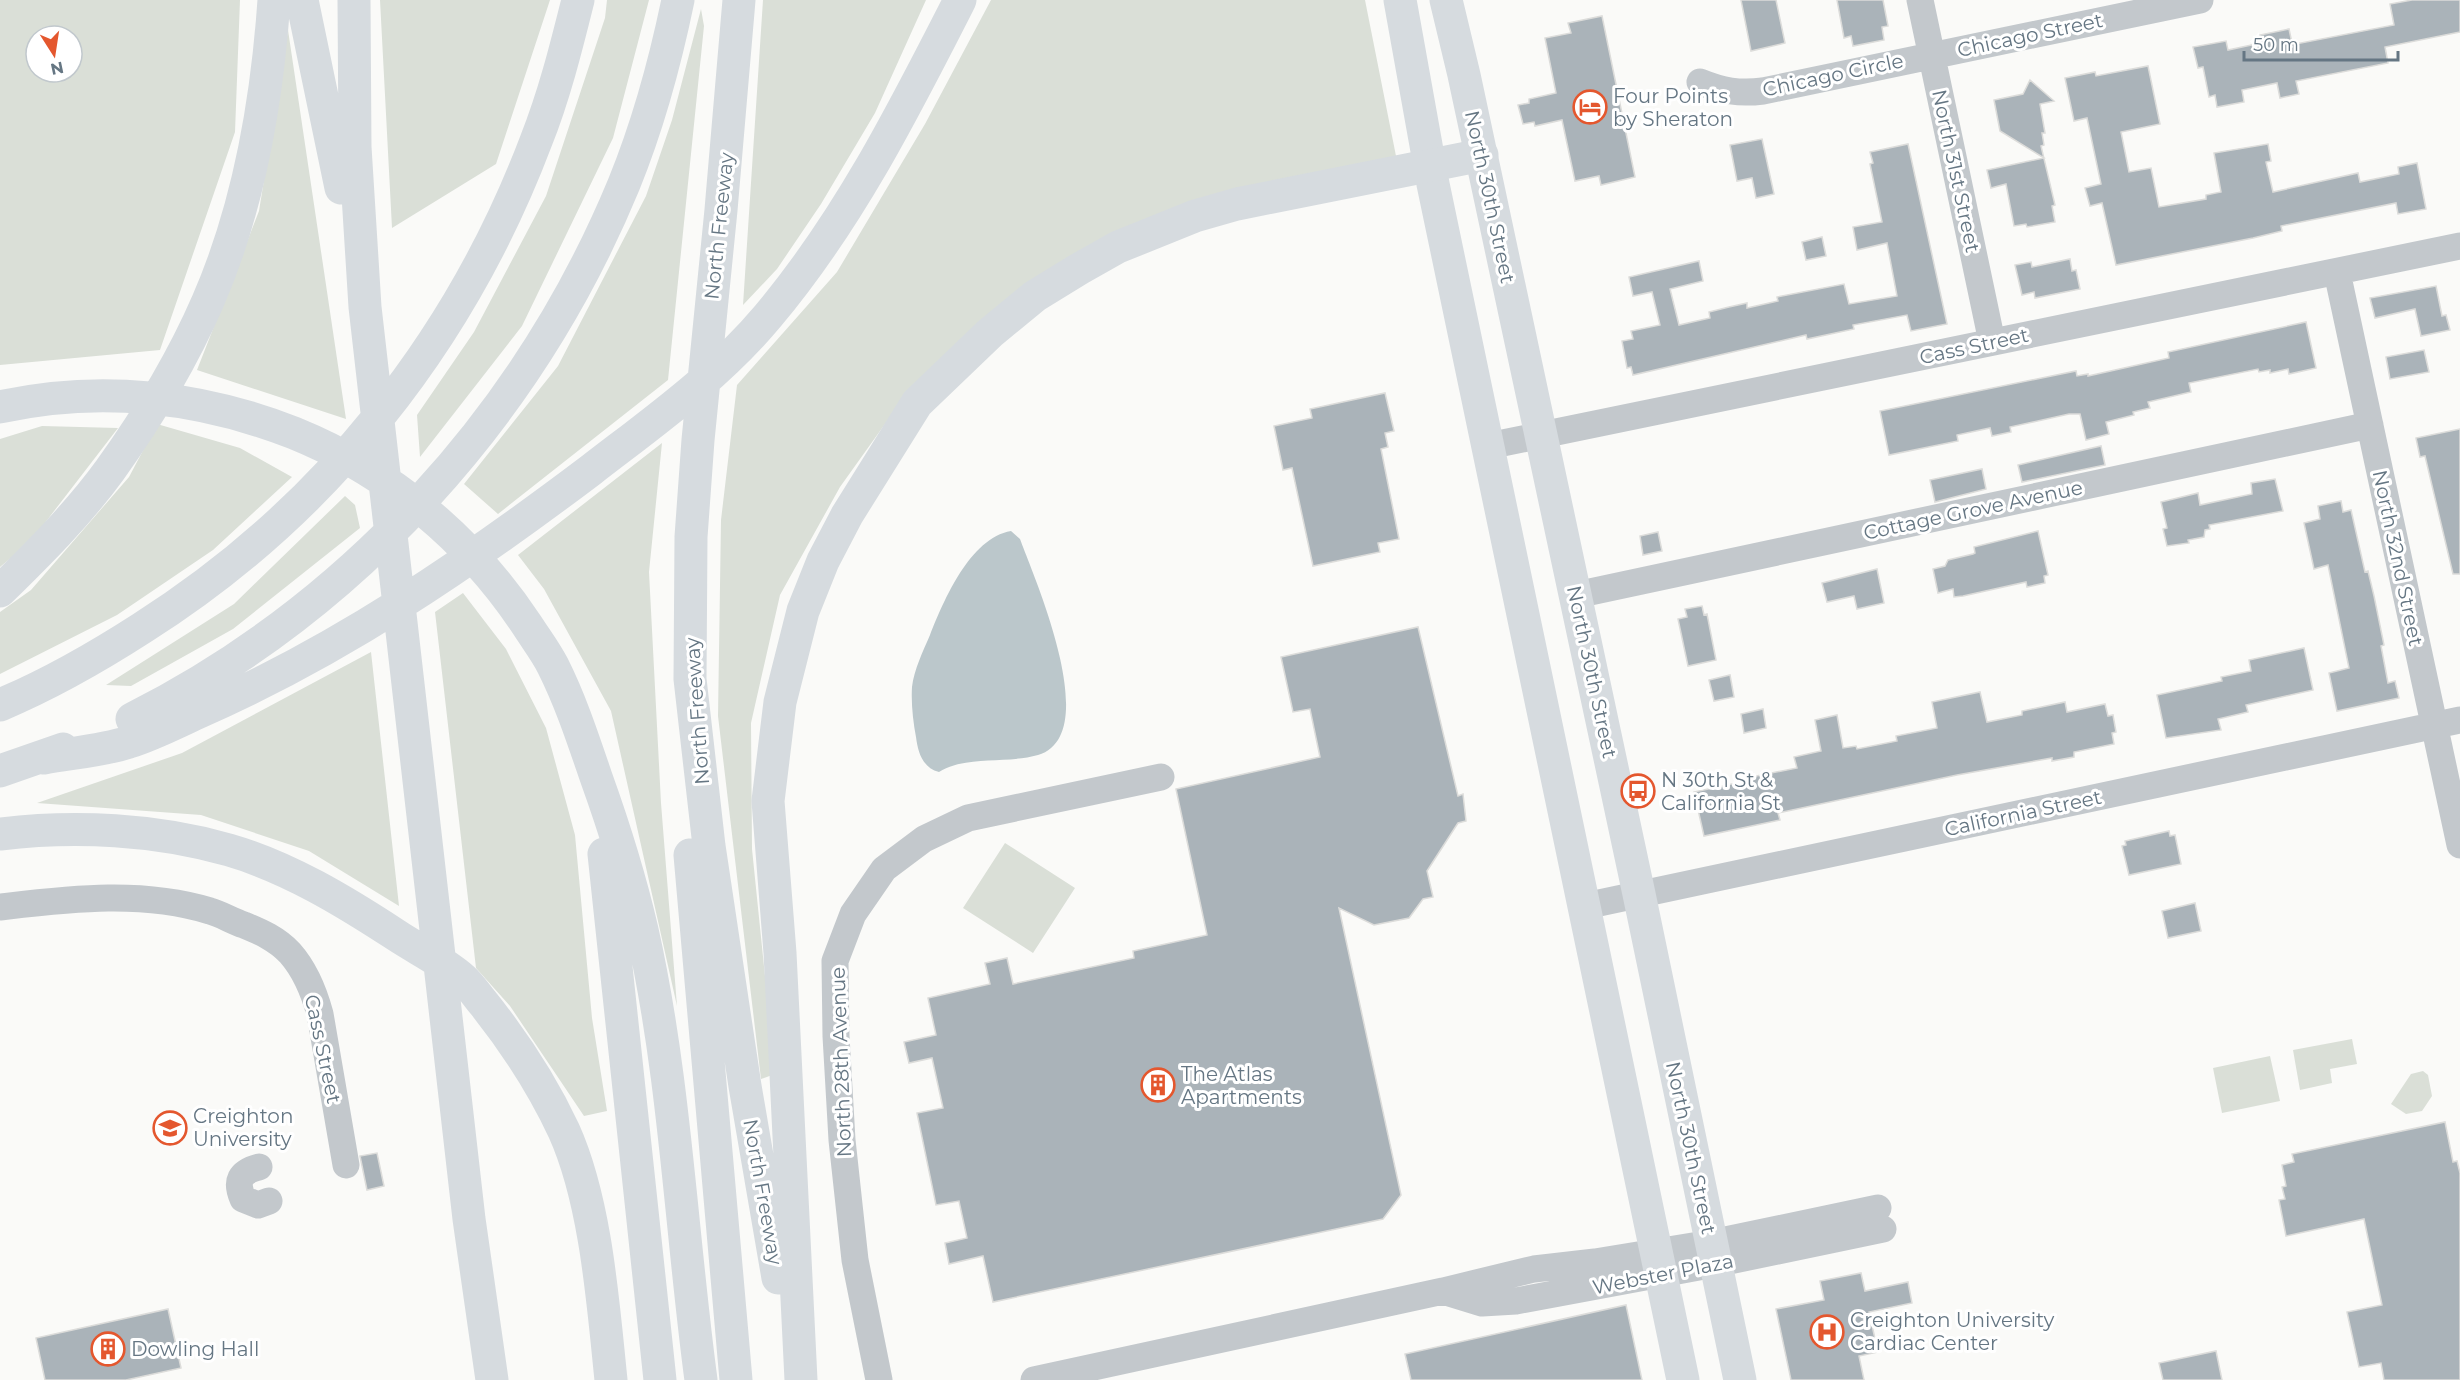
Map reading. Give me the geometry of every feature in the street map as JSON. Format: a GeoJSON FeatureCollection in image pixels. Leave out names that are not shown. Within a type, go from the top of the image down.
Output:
{"type":"FeatureCollection","features":[{"type":"Feature","properties":{"kind":"main road"},"geometry":{"type":"LineString","coordinates":[[0,591],[43,549],[109,472],[153,408],[209,300],[249,175],[265,93],[274,0]]}},
{"type":"Feature","properties":{"kind":"main road"},"geometry":{"type":"LineString","coordinates":[[302,0],[365,307]]}},
{"type":"Feature","properties":{"kind":"main road"},"geometry":{"type":"LineString","coordinates":[[354,0],[355,147],[365,307],[469,1219],[492,1380]]}},
{"type":"Feature","properties":{"kind":"main road"},"geometry":{"type":"LineString","coordinates":[[0,705],[87,662],[194,593],[266,536],[365,436],[436,337],[492,240],[537,140],[578,0]]}},
{"type":"Feature","properties":{"kind":"main road"},"geometry":{"type":"LineString","coordinates":[[44,758],[121,725],[170,700],[244,654],[306,608],[376,548],[460,457],[524,372],[560,314],[594,249],[624,183],[649,112],[678,0]]}},
{"type":"Feature","properties":{"kind":"main road","name":"North Freeway"},"geometry":{"type":"LineString","coordinates":[[739,0],[721,210],[707,339],[692,537],[690,679],[709,846],[745,1086],[796,1380]]}},
{"type":"Feature","properties":{"kind":"main road"},"geometry":{"type":"LineString","coordinates":[[0,771],[44,758],[128,743],[239,695],[295,666],[454,570],[690,394],[740,348],[766,319],[822,247],[869,172],[960,0]]}},
{"type":"Feature","properties":{"kind":"main road"},"geometry":{"type":"LineString","coordinates":[[1400,0],[1429,165],[1683,1380]]}},
{"type":"Feature","properties":{"kind":"main road","name":"North 30th Street"},"geometry":{"type":"LineString","coordinates":[[1446,0],[1482,155],[1576,595],[1740,1380]]}},
{"type":"Feature","properties":{"kind":"main road"},"geometry":{"type":"LineString","coordinates":[[801,1380],[780,953],[768,801],[780,702],[803,611],[823,561],[847,515],[917,404],[990,333],[1035,296],[1118,247],[1195,216],[1237,204],[1482,155]]}},
{"type":"Feature","properties":{"kind":"main road"},"geometry":{"type":"LineString","coordinates":[[0,407],[57,397],[111,395],[154,398],[206,406],[262,421],[326,446],[365,467],[429,513],[465,547],[513,604],[552,664],[573,710],[623,858],[642,930],[657,1009],[701,1380]]}},
{"type":"Feature","properties":{"kind":"main road"},"geometry":{"type":"LineString","coordinates":[[690,679],[688,825],[736,1380]]}},
{"type":"Feature","properties":{"kind":"main road"},"geometry":{"type":"LineString","coordinates":[[585,745],[603,848],[614,933],[660,1380]]}},
{"type":"Feature","properties":{"kind":"main road"},"geometry":{"type":"LineString","coordinates":[[0,834],[26,831],[136,833],[176,838],[230,850],[301,879],[370,918],[463,979],[494,1016],[529,1067],[564,1132],[580,1179],[592,1234],[600,1278],[611,1380]]}},
{"type":"Feature","properties":{"kind":"street","name":"North 31st Street"},"geometry":{"type":"LineString","coordinates":[[1920,0],[1992,342]]}},
{"type":"Feature","properties":{"kind":"street","name":"Chicago Street"},"geometry":{"type":"LineString","coordinates":[[1931,55],[2200,0]]}},
{"type":"Feature","properties":{"kind":"street","name":"Chicago Circle"},"geometry":{"type":"LineString","coordinates":[[1700,82],[1731,92],[1763,91],[1931,55]]}},
{"type":"Feature","properties":{"kind":"street","name":"Cass Street"},"geometry":{"type":"LineString","coordinates":[[1488,446],[2460,246]]}},
{"type":"Feature","properties":{"kind":"street","name":"North 32nd Street"},"geometry":{"type":"LineString","coordinates":[[2337,272],[2370,425],[2447,722],[2460,845]]}},
{"type":"Feature","properties":{"kind":"street","name":"Cottage Grove Avenue"},"geometry":{"type":"LineString","coordinates":[[1576,595],[2370,425]]}},
{"type":"Feature","properties":{"kind":"street","name":"California Street"},"geometry":{"type":"LineString","coordinates":[[1585,906],[2447,722]]}},
{"type":"Feature","properties":{"kind":"street","name":"North 28th Avenue"},"geometry":{"type":"LineString","coordinates":[[879,1380],[855,1260],[842,1140],[836,1036],[835,961],[853,914],[884,869],[924,839],[968,818],[1161,777]]}},
{"type":"Feature","properties":{"kind":"street","name":"Cass Street"},"geometry":{"type":"LineString","coordinates":[[0,907],[70,898],[143,899],[210,911],[253,928],[280,944],[302,968],[313,990],[320,1014],[346,1165]]}},
{"type":"Feature","properties":{"kind":"street"},"geometry":{"type":"LineString","coordinates":[[259,1167],[248,1170],[240,1179],[239,1189],[243,1199],[258,1205],[269,1202]]}},
{"type":"Feature","properties":{"kind":"street","name":"Webster Plaza"},"geometry":{"type":"LineString","coordinates":[[1034,1380],[1540,1268],[1595,1263],[1659,1263],[1880,1219]]}},
{"type":"Feature","properties":{"kind":"shaded area"},"geometry":{"type":"Polygon","coordinates":[[[0,0],[240,0],[235,132],[160,350],[0,365],[0,0]]]}},
{"type":"Feature","properties":{"kind":"shaded area"},"geometry":{"type":"Polygon","coordinates":[[[380,0],[550,0],[496,164],[392,228],[380,0]]]}},
{"type":"Feature","properties":{"kind":"shaded area"},"geometry":{"type":"Polygon","coordinates":[[[607,0],[649,0],[613,138],[522,326],[420,457],[417,415],[474,332],[546,196],[605,18],[607,0]]]}},
{"type":"Feature","properties":{"kind":"shaded area"},"geometry":{"type":"Polygon","coordinates":[[[763,0],[926,0],[875,113],[821,204],[777,269],[743,305],[763,0]]]}},
{"type":"Feature","properties":{"kind":"shaded area"},"geometry":{"type":"Polygon","coordinates":[[[991,0],[1365,0],[1396,156],[1164,213],[905,396],[840,487],[780,595],[751,723],[752,849],[775,1074],[761,1079],[718,716],[721,520],[737,385],[837,272],[925,124],[991,0]]]}},
{"type":"Feature","properties":{"kind":"shaded area"},"geometry":{"type":"Polygon","coordinates":[[[701,9],[704,26],[668,380],[498,514],[464,484],[558,366],[646,196],[672,120],[701,9]]]}},
{"type":"Feature","properties":{"kind":"shaded area"},"geometry":{"type":"Polygon","coordinates":[[[288,30],[346,419],[197,370],[259,211],[288,30]]]}},
{"type":"Feature","properties":{"kind":"shaded area"},"geometry":{"type":"Polygon","coordinates":[[[157,424],[240,448],[292,477],[213,550],[117,615],[0,674],[0,612],[31,590],[129,477],[157,424]]]}},
{"type":"Feature","properties":{"kind":"shaded area"},"geometry":{"type":"Polygon","coordinates":[[[42,426],[118,428],[31,541],[0,567],[0,439],[42,426]]]}},
{"type":"Feature","properties":{"kind":"shaded area"},"geometry":{"type":"Polygon","coordinates":[[[662,443],[649,572],[661,803],[677,1006],[611,711],[544,589],[518,555],[662,443]]]}},
{"type":"Feature","properties":{"kind":"shaded area"},"geometry":{"type":"Polygon","coordinates":[[[345,496],[355,505],[360,528],[233,629],[131,686],[106,685],[234,604],[345,496]]]}},
{"type":"Feature","properties":{"kind":"shaded area"},"geometry":{"type":"Polygon","coordinates":[[[1011,531],[1020,539],[1050,620],[1065,689],[1065,719],[1057,742],[1038,755],[962,763],[939,772],[925,763],[918,749],[912,706],[915,674],[943,605],[960,572],[983,545],[996,536],[1011,531]]]}},
{"type":"Feature","properties":{"kind":"shaded area"},"geometry":{"type":"Polygon","coordinates":[[[463,593],[506,649],[546,728],[575,835],[592,1018],[607,1111],[584,1116],[510,1006],[476,968],[435,612],[463,593]]]}},
{"type":"Feature","properties":{"kind":"shaded area"},"geometry":{"type":"Polygon","coordinates":[[[371,652],[399,906],[309,851],[201,815],[37,803],[182,753],[371,652]]]}},
{"type":"Feature","properties":{"kind":"shaded area"},"geometry":{"type":"Polygon","coordinates":[[[1005,843],[1075,888],[1033,953],[963,908],[1005,843]]]}},
{"type":"Feature","properties":{"kind":"shaded area"},"geometry":{"type":"Polygon","coordinates":[[[2352,1039],[2357,1064],[2330,1069],[2332,1083],[2300,1090],[2293,1050],[2352,1039]]]}},
{"type":"Feature","properties":{"kind":"shaded area"},"geometry":{"type":"Polygon","coordinates":[[[2270,1056],[2280,1101],[2222,1113],[2213,1068],[2270,1056]]]}},
{"type":"Feature","properties":{"kind":"shaded area"},"geometry":{"type":"Polygon","coordinates":[[[2423,1071],[2428,1075],[2432,1096],[2422,1111],[2406,1114],[2391,1104],[2411,1074],[2423,1071]]]}},
{"type":"Feature","properties":{"kind":"building"},"geometry":{"type":"Polygon","coordinates":[[[1741,0],[1776,0],[1785,43],[1751,51],[1741,0]]]}},
{"type":"Feature","properties":{"kind":"building"},"geometry":{"type":"Polygon","coordinates":[[[1837,0],[1883,0],[1888,26],[1882,27],[1884,40],[1853,46],[1851,36],[1844,38],[1837,0]]]}},
{"type":"Feature","properties":{"kind":"building"},"geometry":{"type":"Polygon","coordinates":[[[2412,0],[2460,0],[2460,32],[2385,47],[2388,63],[2296,81],[2299,94],[2280,98],[2277,83],[2242,90],[2244,102],[2217,107],[2215,95],[2209,97],[2203,67],[2198,68],[2193,47],[2226,41],[2228,50],[2261,43],[2260,35],[2289,29],[2292,43],[2296,44],[2394,25],[2390,4],[2412,0]]]}},
{"type":"Feature","properties":{"kind":"building","name":"Four Points by Sheraton"},"geometry":{"type":"Polygon","coordinates":[[[1602,16],[1635,177],[1601,185],[1599,176],[1575,181],[1562,120],[1535,126],[1534,122],[1523,124],[1518,105],[1529,103],[1529,99],[1556,93],[1545,38],[1571,33],[1568,23],[1602,16]]]}},
{"type":"Feature","properties":{"kind":"building"},"geometry":{"type":"Polygon","coordinates":[[[2148,66],[2160,124],[2121,132],[2129,172],[2151,168],[2159,207],[2206,199],[2206,195],[2221,192],[2214,153],[2268,144],[2271,161],[2266,162],[2273,192],[2358,173],[2360,182],[2399,174],[2398,167],[2417,163],[2426,209],[2398,214],[2396,203],[2281,226],[2282,231],[2253,238],[2116,265],[2102,203],[2090,206],[2085,188],[2101,184],[2087,118],[2074,121],[2065,78],[2095,72],[2096,76],[2148,66]]]}},
{"type":"Feature","properties":{"kind":"building"},"geometry":{"type":"Polygon","coordinates":[[[2030,80],[2054,101],[2040,104],[2045,133],[2042,133],[2044,145],[2041,146],[2044,158],[2000,131],[1994,100],[2023,94],[2030,80]]]}},
{"type":"Feature","properties":{"kind":"building"},"geometry":{"type":"Polygon","coordinates":[[[1762,139],[1774,194],[1756,198],[1752,178],[1737,181],[1730,145],[1762,139]]]}},
{"type":"Feature","properties":{"kind":"building"},"geometry":{"type":"Polygon","coordinates":[[[1908,144],[1947,324],[1911,331],[1907,315],[1853,325],[1854,329],[1807,339],[1806,335],[1633,375],[1631,367],[1627,368],[1622,341],[1633,339],[1631,331],[1660,325],[1652,292],[1633,296],[1629,277],[1699,261],[1703,281],[1670,289],[1679,325],[1710,318],[1709,312],[1729,307],[1747,303],[1747,308],[1778,301],[1777,297],[1844,284],[1849,304],[1897,296],[1887,243],[1857,250],[1853,227],[1882,222],[1870,164],[1873,163],[1870,152],[1908,144]]]}},
{"type":"Feature","properties":{"kind":"building"},"geometry":{"type":"Polygon","coordinates":[[[2044,158],[2055,205],[2052,206],[2055,222],[2027,227],[2026,224],[2014,226],[2006,184],[1991,188],[1987,170],[2044,158]]]}},
{"type":"Feature","properties":{"kind":"building"},"geometry":{"type":"Polygon","coordinates":[[[1822,237],[1826,256],[1806,260],[1802,242],[1822,237]]]}},
{"type":"Feature","properties":{"kind":"building"},"geometry":{"type":"Polygon","coordinates":[[[2070,259],[2072,271],[2076,270],[2080,289],[2035,298],[2034,292],[2022,295],[2015,265],[2031,262],[2032,267],[2070,259]]]}},
{"type":"Feature","properties":{"kind":"building"},"geometry":{"type":"Polygon","coordinates":[[[2436,286],[2442,316],[2446,315],[2450,330],[2421,336],[2415,309],[2375,318],[2370,298],[2436,286]]]}},
{"type":"Feature","properties":{"kind":"building"},"geometry":{"type":"Polygon","coordinates":[[[2306,322],[2316,368],[2289,374],[2288,369],[2270,373],[2270,370],[2259,372],[2258,369],[2189,383],[2191,392],[2148,402],[2150,408],[2133,412],[2134,415],[2106,422],[2109,434],[2086,440],[2080,414],[2069,414],[2010,427],[2011,432],[1992,436],[1990,428],[1957,435],[1958,441],[1889,455],[1880,411],[2076,371],[2077,376],[2088,374],[2088,376],[2169,358],[2168,352],[2306,322]]]}},
{"type":"Feature","properties":{"kind":"building"},"geometry":{"type":"Polygon","coordinates":[[[2424,350],[2429,372],[2390,379],[2386,357],[2424,350]]]}},
{"type":"Feature","properties":{"kind":"building"},"geometry":{"type":"Polygon","coordinates":[[[1385,393],[1394,431],[1385,433],[1388,447],[1381,449],[1399,539],[1378,543],[1380,552],[1313,566],[1292,468],[1283,470],[1274,426],[1312,418],[1310,409],[1385,393]]]}},
{"type":"Feature","properties":{"kind":"building"},"geometry":{"type":"Polygon","coordinates":[[[2460,429],[2460,574],[2453,574],[2425,456],[2420,457],[2416,438],[2460,429]]]}},
{"type":"Feature","properties":{"kind":"building"},"geometry":{"type":"Polygon","coordinates":[[[2101,446],[2105,465],[2022,482],[2018,465],[2101,446]]]}},
{"type":"Feature","properties":{"kind":"building"},"geometry":{"type":"Polygon","coordinates":[[[1982,469],[1986,489],[1935,502],[1930,480],[1982,469]]]}},
{"type":"Feature","properties":{"kind":"building"},"geometry":{"type":"Polygon","coordinates":[[[2275,479],[2283,511],[2209,525],[2210,529],[2205,530],[2204,537],[2188,540],[2189,543],[2167,546],[2163,529],[2167,528],[2161,502],[2198,493],[2200,505],[2252,494],[2251,483],[2275,479]]]}},
{"type":"Feature","properties":{"kind":"building"},"geometry":{"type":"Polygon","coordinates":[[[2341,501],[2343,512],[2351,510],[2365,572],[2368,571],[2374,596],[2384,645],[2381,646],[2388,683],[2395,681],[2399,698],[2337,711],[2329,673],[2349,668],[2328,565],[2314,569],[2304,523],[2320,519],[2318,506],[2341,501]]]}},
{"type":"Feature","properties":{"kind":"building"},"geometry":{"type":"Polygon","coordinates":[[[2038,531],[2048,575],[2044,576],[2045,583],[2027,587],[2026,582],[1954,597],[1953,589],[1938,593],[1933,569],[1945,566],[1948,560],[1975,553],[1974,547],[2038,531]]]}},
{"type":"Feature","properties":{"kind":"building"},"geometry":{"type":"Polygon","coordinates":[[[1658,532],[1662,551],[1643,555],[1640,536],[1658,532]]]}},
{"type":"Feature","properties":{"kind":"building"},"geometry":{"type":"Polygon","coordinates":[[[1877,569],[1884,603],[1857,609],[1854,596],[1827,602],[1822,583],[1877,569]]]}},
{"type":"Feature","properties":{"kind":"building"},"geometry":{"type":"Polygon","coordinates":[[[1702,606],[1704,615],[1707,614],[1716,660],[1688,666],[1678,619],[1687,617],[1685,609],[1702,606]]]}},
{"type":"Feature","properties":{"kind":"building","name":"The Atlas Apartments"},"geometry":{"type":"Polygon","coordinates":[[[1418,627],[1458,796],[1463,794],[1466,821],[1458,823],[1427,871],[1433,897],[1423,899],[1409,918],[1374,925],[1339,908],[1401,1195],[1383,1219],[993,1302],[983,1256],[949,1264],[945,1243],[967,1238],[959,1201],[936,1205],[917,1113],[943,1108],[932,1058],[909,1063],[904,1042],[936,1035],[928,998],[990,984],[985,963],[1007,958],[1013,984],[1134,958],[1133,951],[1207,935],[1176,789],[1320,757],[1310,709],[1293,712],[1281,657],[1418,627]]]}},
{"type":"Feature","properties":{"kind":"building"},"geometry":{"type":"Polygon","coordinates":[[[2304,648],[2313,690],[2246,705],[2248,712],[2218,719],[2221,730],[2166,738],[2157,695],[2222,681],[2221,677],[2251,671],[2249,660],[2304,648]]]}},
{"type":"Feature","properties":{"kind":"building"},"geometry":{"type":"Polygon","coordinates":[[[1730,675],[1734,697],[1714,701],[1709,680],[1730,675]]]}},
{"type":"Feature","properties":{"kind":"building"},"geometry":{"type":"Polygon","coordinates":[[[1980,692],[1987,722],[2022,715],[2022,711],[2065,702],[2067,712],[2105,704],[2108,716],[2113,715],[2116,732],[2112,733],[2114,744],[2074,752],[2074,757],[2052,761],[2052,758],[1957,775],[1778,813],[1780,820],[1704,836],[1694,792],[1797,768],[1794,757],[1821,751],[1815,720],[1837,715],[1843,748],[1856,746],[1857,749],[1897,741],[1896,736],[1937,728],[1932,702],[1980,692]]]}},
{"type":"Feature","properties":{"kind":"building"},"geometry":{"type":"Polygon","coordinates":[[[1763,709],[1766,728],[1744,733],[1741,714],[1763,709]]]}},
{"type":"Feature","properties":{"kind":"building"},"geometry":{"type":"Polygon","coordinates":[[[2169,831],[2170,836],[2175,835],[2181,864],[2129,875],[2122,846],[2126,845],[2125,841],[2169,831]]]}},
{"type":"Feature","properties":{"kind":"building"},"geometry":{"type":"Polygon","coordinates":[[[2195,903],[2201,931],[2168,938],[2162,911],[2195,903]]]}},
{"type":"Feature","properties":{"kind":"building"},"geometry":{"type":"Polygon","coordinates":[[[2445,1122],[2453,1162],[2457,1161],[2460,1173],[2460,1380],[2384,1380],[2381,1363],[2359,1367],[2347,1312],[2382,1305],[2364,1219],[2286,1236],[2279,1200],[2285,1199],[2282,1187],[2286,1186],[2282,1165],[2294,1162],[2292,1154],[2445,1122]]]}},
{"type":"Feature","properties":{"kind":"building"},"geometry":{"type":"Polygon","coordinates":[[[377,1153],[384,1186],[367,1190],[360,1156],[377,1153]]]}},
{"type":"Feature","properties":{"kind":"building","name":"Creighton University Cardiac Center"},"geometry":{"type":"Polygon","coordinates":[[[1861,1273],[1865,1291],[1908,1282],[1912,1303],[1869,1312],[1878,1352],[1859,1356],[1864,1380],[1791,1380],[1776,1309],[1824,1300],[1820,1281],[1861,1273]]]}},
{"type":"Feature","properties":{"kind":"building"},"geometry":{"type":"Polygon","coordinates":[[[1626,1305],[1642,1380],[1411,1380],[1405,1354],[1626,1305]]]}},
{"type":"Feature","properties":{"kind":"building","name":"Dowling Hall"},"geometry":{"type":"Polygon","coordinates":[[[168,1309],[181,1368],[126,1380],[45,1380],[36,1338],[168,1309]]]}},
{"type":"Feature","properties":{"kind":"building"},"geometry":{"type":"Polygon","coordinates":[[[2216,1351],[2222,1380],[2163,1380],[2159,1363],[2216,1351]]]}},
{"type":"Feature","properties":{"kind":"place","name":"Four Points by Sheraton"},"geometry":{"type":"Point","coordinates":[1590,107]}},
{"type":"Feature","properties":{"kind":"place","name":"N 30th St & California St"},"geometry":{"type":"Point","coordinates":[1638,791]}},
{"type":"Feature","properties":{"kind":"place","name":"The Atlas Apartments"},"geometry":{"type":"Point","coordinates":[1158,1085]}},
{"type":"Feature","properties":{"kind":"place","name":"Creighton University"},"geometry":{"type":"Point","coordinates":[170,1128]}},
{"type":"Feature","properties":{"kind":"place","name":"Creighton University Cardiac Center"},"geometry":{"type":"Point","coordinates":[1827,1332]}},
{"type":"Feature","properties":{"kind":"place","name":"Dowling Hall"},"geometry":{"type":"Point","coordinates":[108,1349]}}]}
